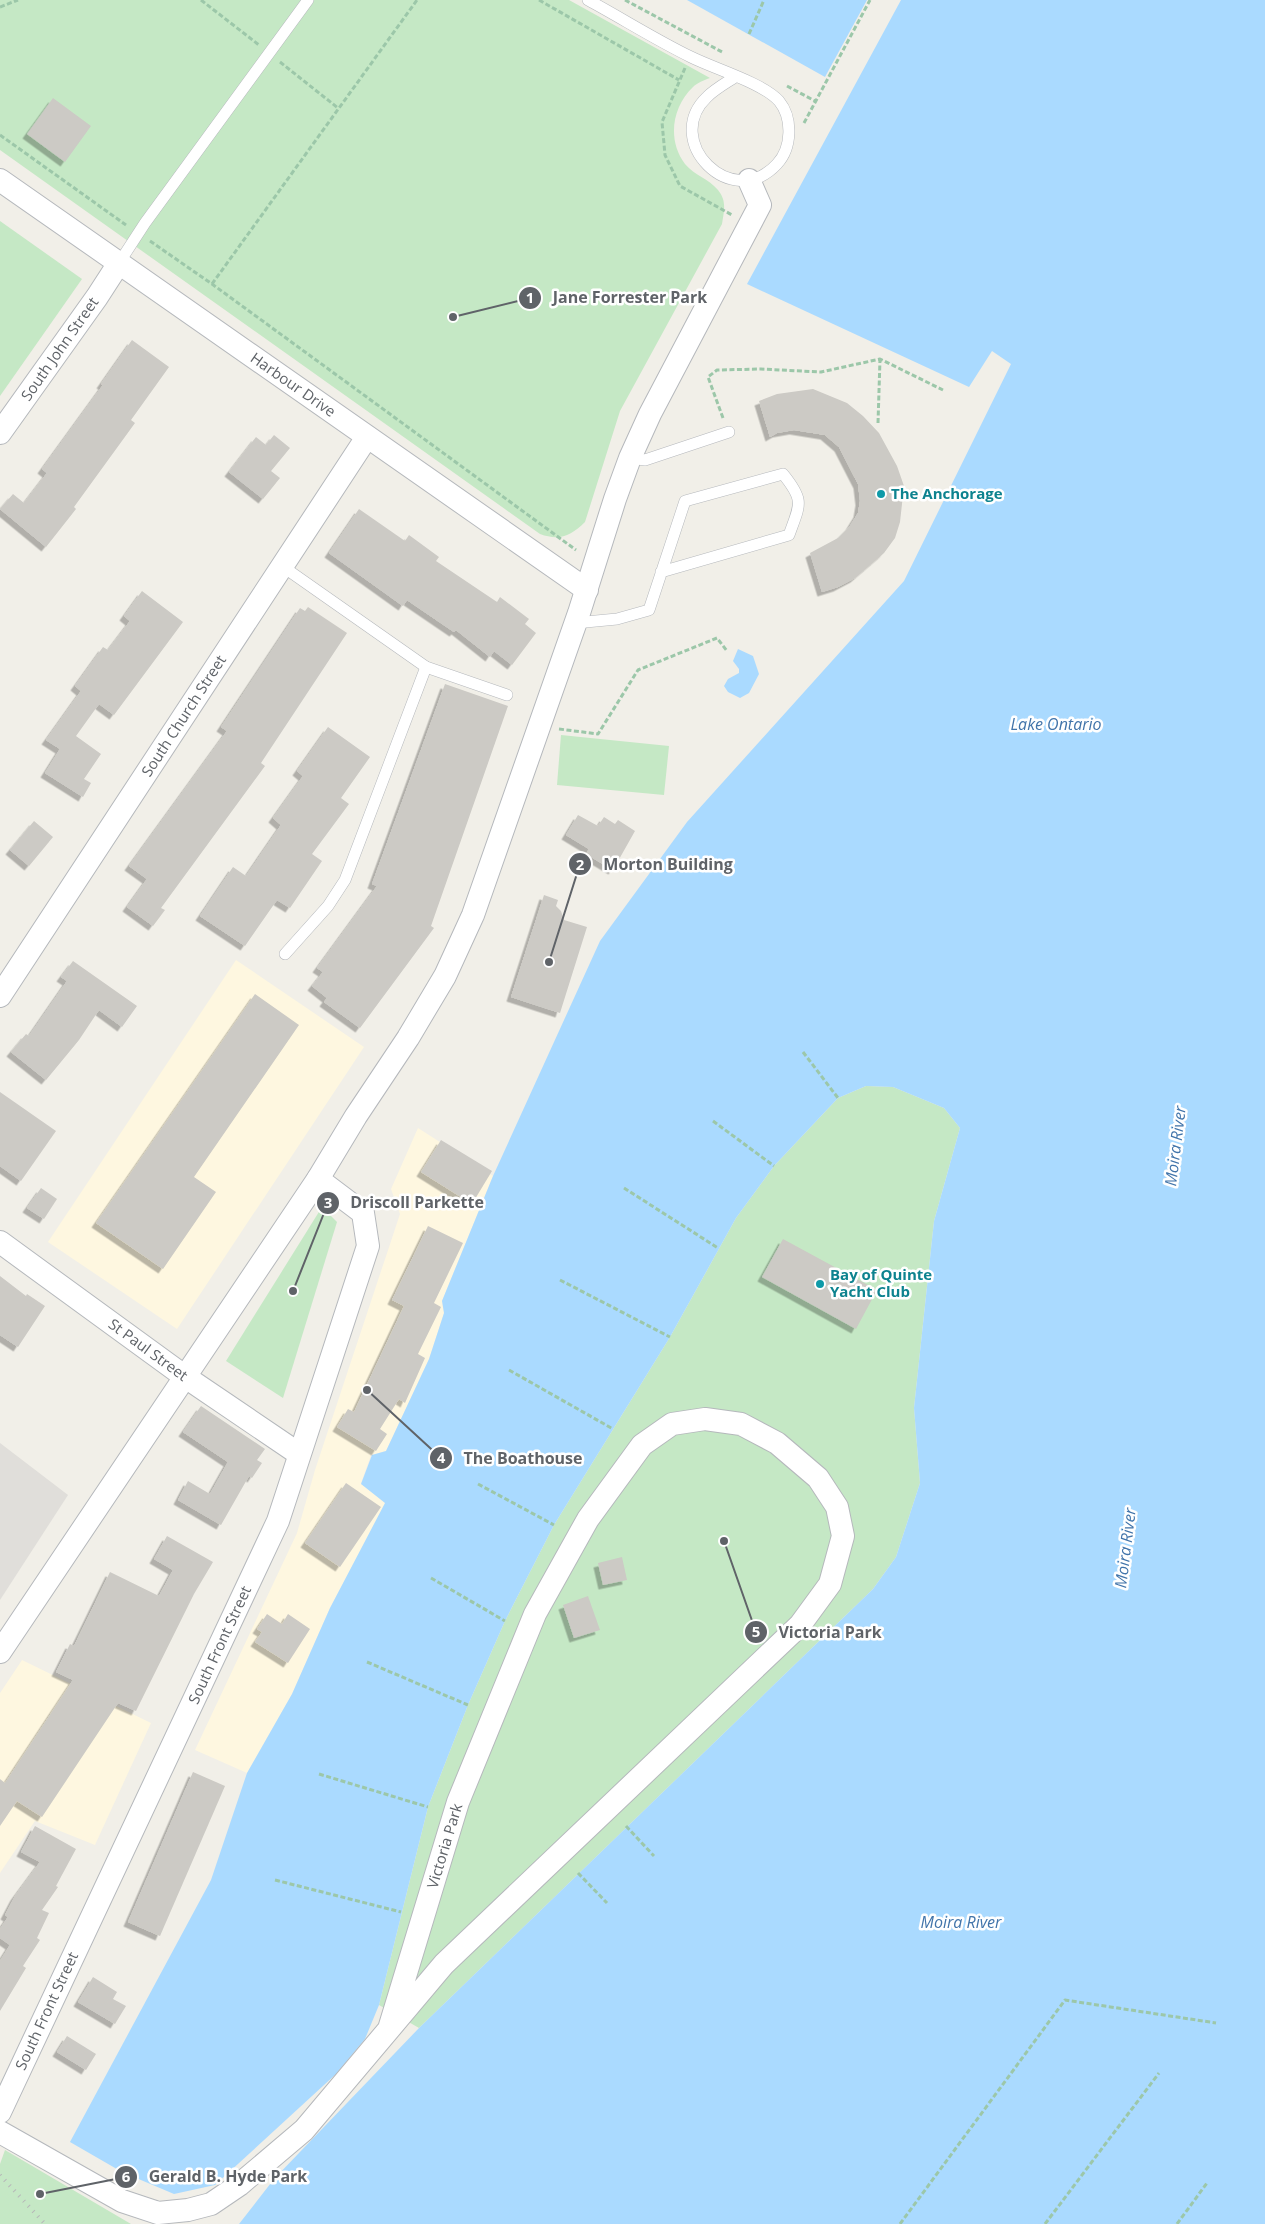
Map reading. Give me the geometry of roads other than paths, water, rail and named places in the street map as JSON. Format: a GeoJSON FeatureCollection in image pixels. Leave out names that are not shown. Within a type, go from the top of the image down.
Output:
{"type":"FeatureCollection","features":[{"type":"Feature","properties":{"kind":"street","name":"Harbour Drive"},"geometry":{"type":"LineString","coordinates":[[0,180],[586,590]]}},
{"type":"Feature","properties":{"kind":"street"},"geometry":{"type":"LineString","coordinates":[[0,1652],[318,1179],[356,1116],[408,1038],[445,976],[473,915],[630,458],[650,414],[760,205],[749,180]]}},
{"type":"Feature","properties":{"kind":"street","name":"South John Street"},"geometry":{"type":"LineString","coordinates":[[0,433],[98,297],[119,263]]}},
{"type":"Feature","properties":{"kind":"street","name":"South Church Street"},"geometry":{"type":"LineString","coordinates":[[0,996],[367,437]]}},
{"type":"Feature","properties":{"kind":"street","name":"South Front Street"},"geometry":{"type":"LineString","coordinates":[[0,2112],[278,1521],[368,1246],[363,1213],[318,1179]]}},
{"type":"Feature","properties":{"kind":"street","name":"St Paul Street"},"geometry":{"type":"LineString","coordinates":[[0,1242],[184,1376],[299,1454]]}},
{"type":"Feature","properties":{"kind":"street","name":"Victoria Park"},"geometry":{"type":"LineString","coordinates":[[0,2132],[122,2201],[158,2213],[188,2210],[211,2204],[240,2185],[304,2130],[444,1964],[800,1625],[830,1584],[843,1536],[837,1507],[818,1478],[777,1443],[741,1424],[705,1419],[672,1424],[642,1445],[588,1519],[535,1614],[458,1802],[389,2029]]}},
{"type":"Feature","properties":{"kind":"lane"},"geometry":{"type":"LineString","coordinates":[[119,263],[308,0]]}},
{"type":"Feature","properties":{"kind":"lane"},"geometry":{"type":"LineString","coordinates":[[588,0],[691,57],[768,91],[780,102],[787,116],[790,132],[786,150],[778,163],[767,173],[749,180],[733,180],[717,174],[703,162],[695,147],[692,130],[696,114],[706,97],[735,77]]}},
{"type":"Feature","properties":{"kind":"lane"},"geometry":{"type":"LineString","coordinates":[[630,458],[645,460],[728,432]]}},
{"type":"Feature","properties":{"kind":"lane"},"geometry":{"type":"LineString","coordinates":[[575,622],[617,619],[649,610],[661,572],[685,501],[783,474],[794,488],[800,504],[790,535],[661,572]]}},
{"type":"Feature","properties":{"kind":"lane"},"geometry":{"type":"LineString","coordinates":[[282,566],[426,667],[507,695]]}},
{"type":"Feature","properties":{"kind":"lane"},"geometry":{"type":"LineString","coordinates":[[285,954],[328,906],[345,880],[426,667]]}},
{"type":"Feature","properties":{"kind":"water"},"geometry":{"type":"Polygon","coordinates":[[[687,0],[867,0],[825,77],[687,0]]]}},
{"type":"Feature","properties":{"kind":"water","name":"Moira River"},"geometry":{"type":"Polygon","coordinates":[[[901,0],[1265,0],[1265,2224],[239,2224],[274,2179],[419,2028],[873,1589],[896,1557],[920,1483],[914,1408],[934,1221],[960,1128],[944,1108],[893,1087],[866,1086],[838,1098],[774,1166],[736,1218],[670,1337],[554,1525],[505,1621],[468,1705],[428,1807],[379,2005],[365,2039],[336,2074],[215,2185],[174,2194],[122,2172],[70,2142],[211,1880],[247,1773],[292,1694],[330,1608],[385,1503],[361,1484],[372,1455],[386,1451],[429,1359],[444,1313],[442,1301],[493,1176],[600,941],[687,822],[904,581],[1011,364],[992,351],[969,387],[747,284],[901,0]]]}},
{"type":"Feature","properties":{"kind":"water"},"geometry":{"type":"Polygon","coordinates":[[[738,649],[753,656],[759,674],[749,693],[740,698],[728,692],[724,686],[728,679],[739,673],[739,669],[733,661],[738,649]]]}},
{"type":"Feature","properties":{"kind":"railway"},"geometry":{"type":"LineString","coordinates":[[0,2175],[45,2224]]}},
{"type":"Feature","properties":{"kind":"place","name":"Jane Forrester Park"},"geometry":{"type":"Point","coordinates":[453,317]}},
{"type":"Feature","properties":{"kind":"place","name":"The Anchorage"},"geometry":{"type":"Point","coordinates":[881,494]}},
{"type":"Feature","properties":{"kind":"place","name":"Morton Building"},"geometry":{"type":"Point","coordinates":[549,962]}},
{"type":"Feature","properties":{"kind":"place","name":"Bay of Quinte Yacht Club"},"geometry":{"type":"Point","coordinates":[820,1284]}},
{"type":"Feature","properties":{"kind":"place","name":"Driscoll Parkette"},"geometry":{"type":"Point","coordinates":[293,1291]}},
{"type":"Feature","properties":{"kind":"place","name":"The Boathouse"},"geometry":{"type":"Point","coordinates":[367,1390]}},
{"type":"Feature","properties":{"kind":"place","name":"Victoria Park"},"geometry":{"type":"Point","coordinates":[724,1541]}},
{"type":"Feature","properties":{"kind":"place","name":"Gerald B. Hyde Park"},"geometry":{"type":"Point","coordinates":[40,2194]}},
{"type":"Feature","properties":{"kind":"water label","name":"Lake Ontario"},"geometry":{"type":"Point","coordinates":[1056,724]}}]}
